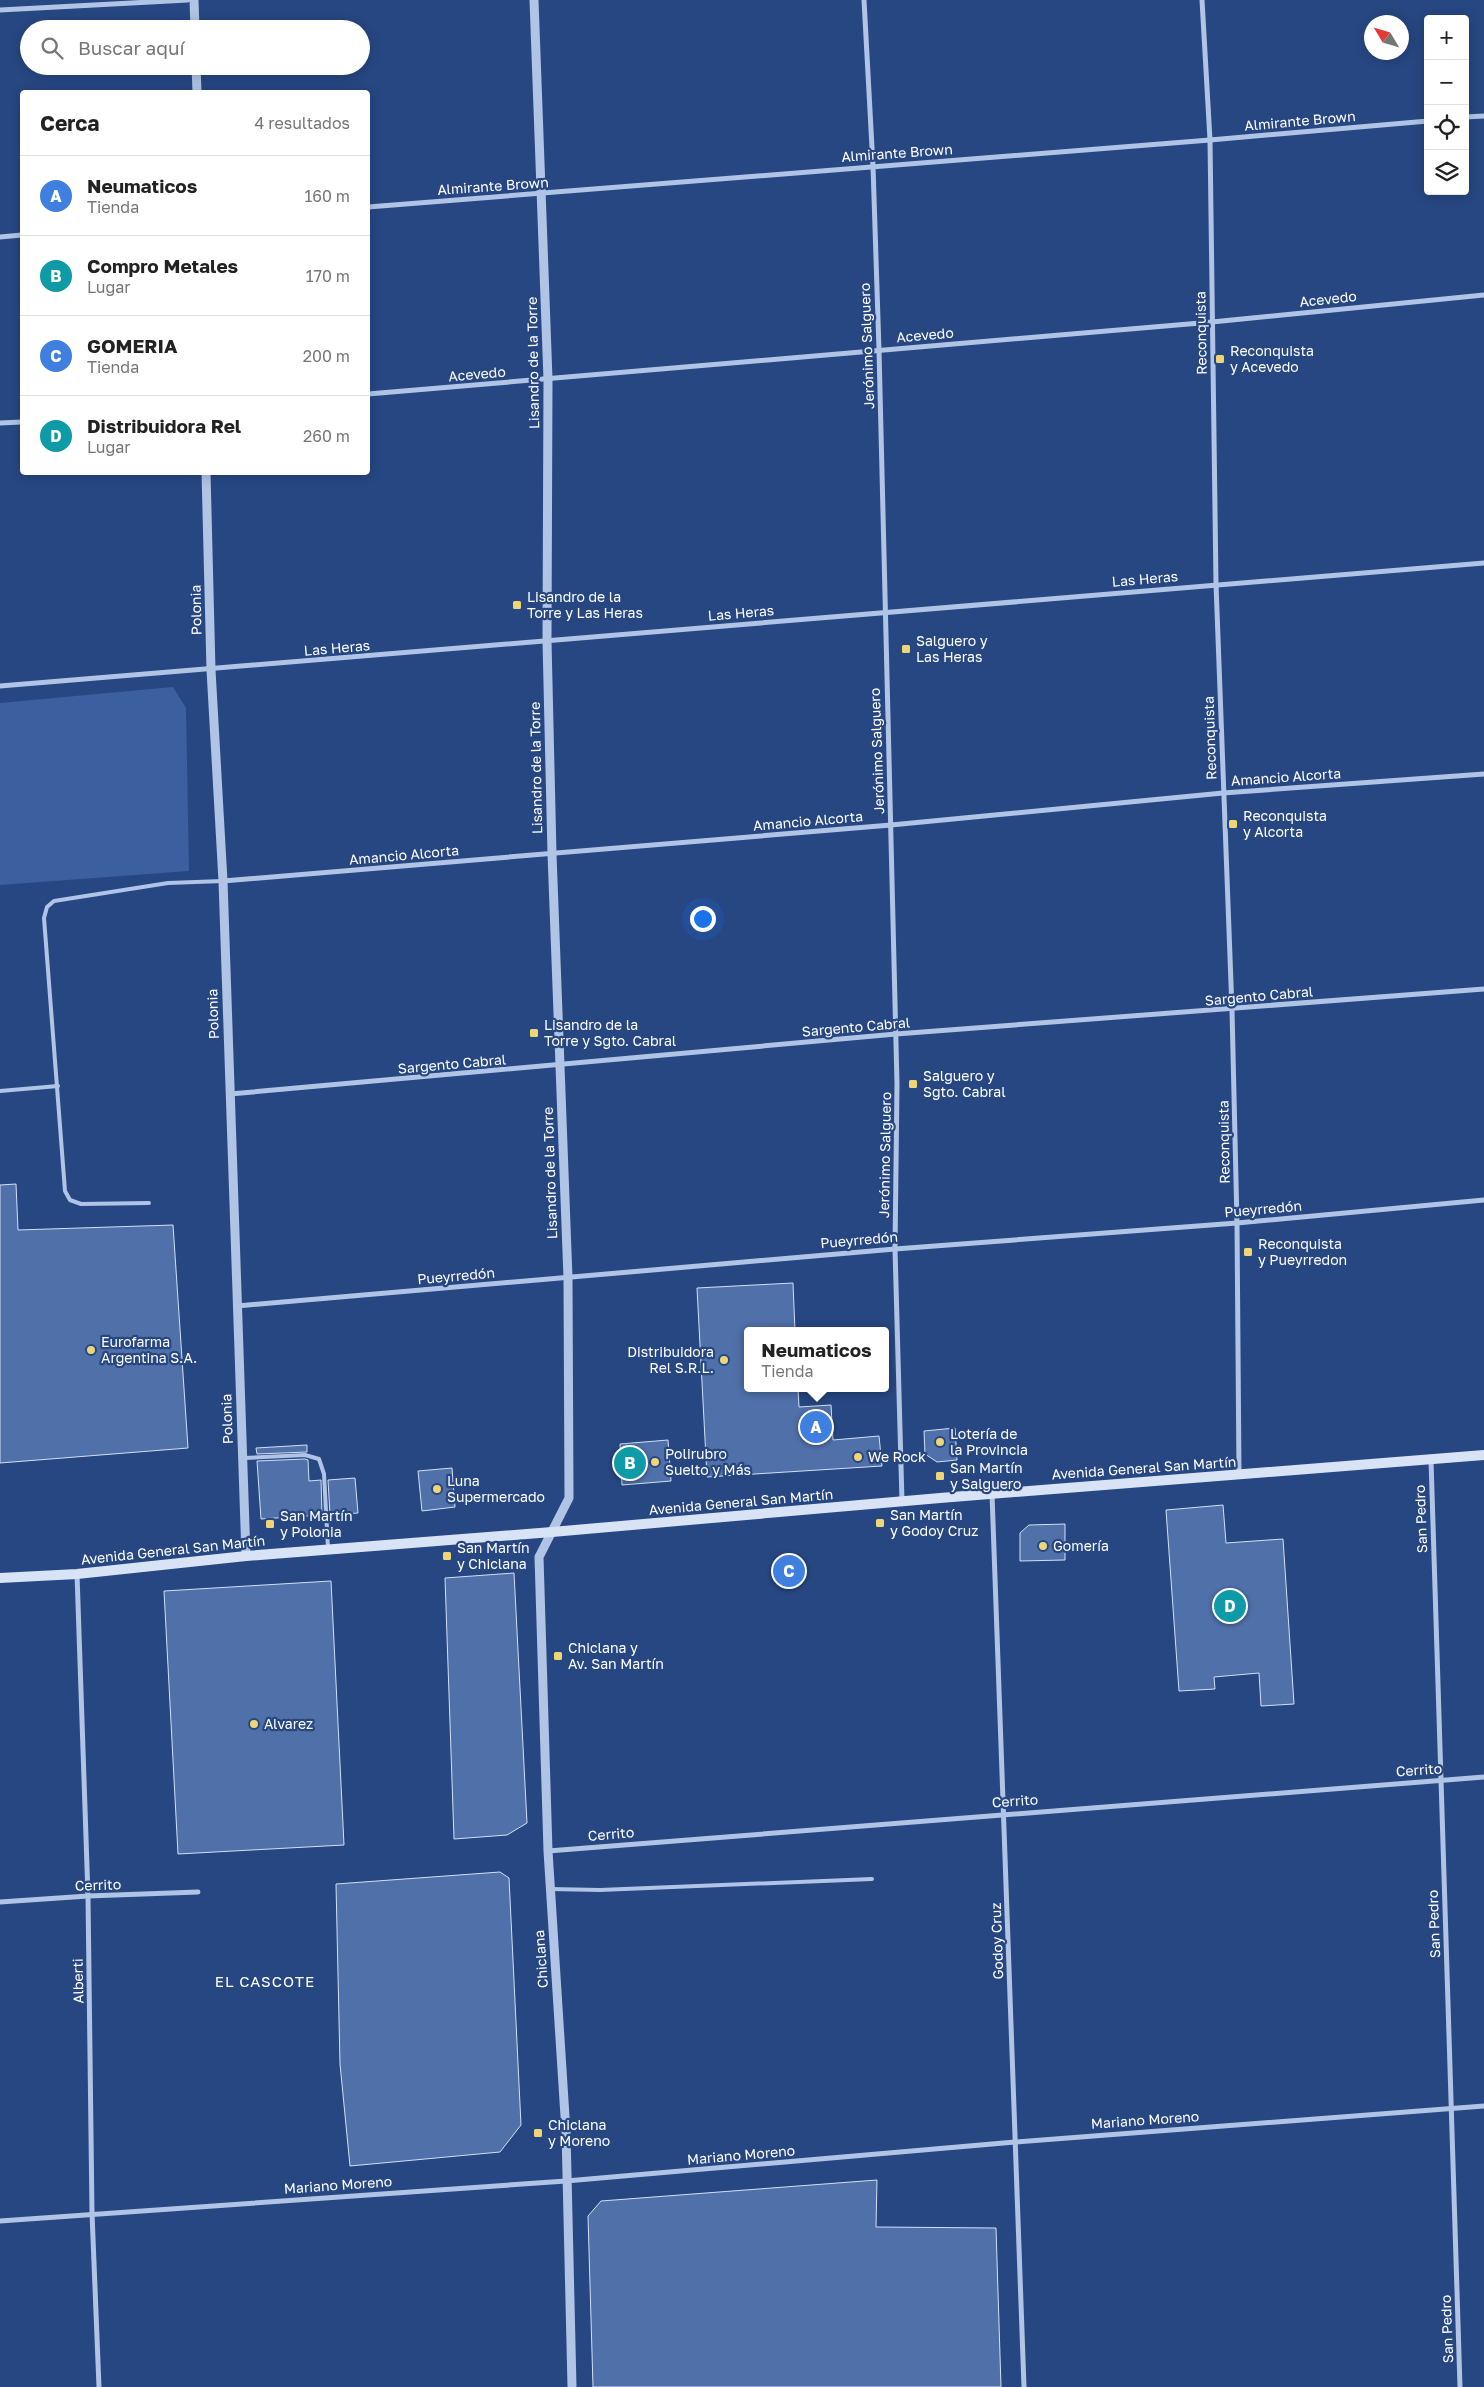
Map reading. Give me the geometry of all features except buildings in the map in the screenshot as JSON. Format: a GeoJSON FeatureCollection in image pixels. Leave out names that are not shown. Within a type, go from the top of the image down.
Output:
{"type":"FeatureCollection","features":[{"type":"Feature","properties":{"kind":"main road","name":"Avenida General San Martín"},"geometry":{"type":"LineString","coordinates":[[0,1578],[77,1574],[246,1556],[1484,1455]]}},
{"type":"Feature","properties":{"kind":"street"},"geometry":{"type":"LineString","coordinates":[[0,10],[188,0]]}},
{"type":"Feature","properties":{"kind":"street"},"geometry":{"type":"LineString","coordinates":[[194,0],[195,20]]}},
{"type":"Feature","properties":{"kind":"street","name":"Lisandro de la Torre"},"geometry":{"type":"LineString","coordinates":[[534,0],[548,379],[547,641],[552,854],[568,1278],[569,1498],[552,1532]]}},
{"type":"Feature","properties":{"kind":"street","name":"Jerónimo Salguero"},"geometry":{"type":"LineString","coordinates":[[864,0],[873,166],[879,350],[896,1034],[895,1249],[902,1501]]}},
{"type":"Feature","properties":{"kind":"street","name":"Reconquista"},"geometry":{"type":"LineString","coordinates":[[1202,0],[1210,140],[1216,584],[1232,1010],[1240,1475]]}},
{"type":"Feature","properties":{"kind":"street"},"geometry":{"type":"LineString","coordinates":[[196,75],[197,90]]}},
{"type":"Feature","properties":{"kind":"street"},"geometry":{"type":"LineString","coordinates":[[1469,117],[1484,116]]}},
{"type":"Feature","properties":{"kind":"street","name":"Almirante Brown"},"geometry":{"type":"LineString","coordinates":[[370,207],[1424,121]]}},
{"type":"Feature","properties":{"kind":"street"},"geometry":{"type":"LineString","coordinates":[[0,237],[20,235]]}},
{"type":"Feature","properties":{"kind":"street","name":"Acevedo"},"geometry":{"type":"LineString","coordinates":[[370,394],[1212,322],[1484,295]]}},
{"type":"Feature","properties":{"kind":"street"},"geometry":{"type":"LineString","coordinates":[[0,424],[20,422]]}},
{"type":"Feature","properties":{"kind":"street","name":"Polonia"},"geometry":{"type":"LineString","coordinates":[[206,475],[211,670],[223,881],[241,1458],[246,1556]]}},
{"type":"Feature","properties":{"kind":"street","name":"Las Heras"},"geometry":{"type":"LineString","coordinates":[[0,686],[1484,563]]}},
{"type":"Feature","properties":{"kind":"street","name":"Amancio Alcorta"},"geometry":{"type":"LineString","coordinates":[[223,881],[891,825],[1223,793],[1484,774]]}},
{"type":"Feature","properties":{"kind":"street","name":"Sargento Cabral"},"geometry":{"type":"LineString","coordinates":[[230,1094],[559,1066],[896,1034],[1232,1010],[1484,989]]}},
{"type":"Feature","properties":{"kind":"street","name":"Pueyrredón"},"geometry":{"type":"LineString","coordinates":[[237,1306],[1484,1200]]}},
{"type":"Feature","properties":{"kind":"street","name":"San Pedro"},"geometry":{"type":"LineString","coordinates":[[1431,1460],[1460,2387]]}},
{"type":"Feature","properties":{"kind":"street","name":"Godoy Cruz"},"geometry":{"type":"LineString","coordinates":[[992,1494],[1024,2387]]}},
{"type":"Feature","properties":{"kind":"street","name":"Chiclana"},"geometry":{"type":"LineString","coordinates":[[552,1532],[539,1557],[548,1851],[566,2132],[572,2387]]}},
{"type":"Feature","properties":{"kind":"street","name":"Alberti"},"geometry":{"type":"LineString","coordinates":[[77,1574],[88,1896],[92,2213],[99,2387]]}},
{"type":"Feature","properties":{"kind":"street","name":"Cerrito"},"geometry":{"type":"LineString","coordinates":[[548,1851],[1484,1777]]}},
{"type":"Feature","properties":{"kind":"street","name":"Cerrito"},"geometry":{"type":"LineString","coordinates":[[0,1902],[88,1896],[198,1892]]}},
{"type":"Feature","properties":{"kind":"street","name":"Mariano Moreno"},"geometry":{"type":"LineString","coordinates":[[0,2220],[566,2181],[1015,2142],[1484,2106]]}},
{"type":"Feature","properties":{"kind":"lane"},"geometry":{"type":"LineString","coordinates":[[148,1202],[82,1204],[70,1200],[65,1191],[44,918],[47,907],[54,901],[168,883],[223,881]]}},
{"type":"Feature","properties":{"kind":"lane"},"geometry":{"type":"LineString","coordinates":[[0,1091],[58,1086]]}},
{"type":"Feature","properties":{"kind":"lane"},"geometry":{"type":"LineString","coordinates":[[241,1458],[305,1455],[319,1459],[324,1474],[328,1550]]}},
{"type":"Feature","properties":{"kind":"lane"},"geometry":{"type":"LineString","coordinates":[[550,1889],[600,1890],[872,1879]]}},
{"type":"Feature","properties":{"kind":"shaded area"},"geometry":{"type":"Polygon","coordinates":[[[173,687],[186,708],[189,871],[0,885],[0,703],[173,687]]]}},
{"type":"Feature","properties":{"kind":"place","name":"Reconquista y Acevedo"},"geometry":{"type":"Point","coordinates":[1220,359]}},
{"type":"Feature","properties":{"kind":"place","name":"Lisandro de la Torre y Las Heras"},"geometry":{"type":"Point","coordinates":[517,605]}},
{"type":"Feature","properties":{"kind":"place","name":"Salguero y Las Heras"},"geometry":{"type":"Point","coordinates":[906,649]}},
{"type":"Feature","properties":{"kind":"place","name":"Reconquista y Alcorta"},"geometry":{"type":"Point","coordinates":[1233,824]}},
{"type":"Feature","properties":{"kind":"place","name":"Lisandro de la Torre y Sgto. Cabral"},"geometry":{"type":"Point","coordinates":[534,1033]}},
{"type":"Feature","properties":{"kind":"place","name":"Salguero y Sgto. Cabral"},"geometry":{"type":"Point","coordinates":[913,1084]}},
{"type":"Feature","properties":{"kind":"place","name":"Reconquista y Pueyrredon"},"geometry":{"type":"Point","coordinates":[1248,1252]}},
{"type":"Feature","properties":{"kind":"place","name":"Eurofarma Argentina S.A."},"geometry":{"type":"Point","coordinates":[91,1350]}},
{"type":"Feature","properties":{"kind":"place","name":"Distribuidora Rel S.R.L."},"geometry":{"type":"Point","coordinates":[724,1360]}},
{"type":"Feature","properties":{"kind":"place","name":"Neumaticos"},"geometry":{"type":"Point","coordinates":[816,1427]}},
{"type":"Feature","properties":{"kind":"place","name":"Lotería de la Provincia"},"geometry":{"type":"Point","coordinates":[940,1442]}},
{"type":"Feature","properties":{"kind":"place","name":"We Rock"},"geometry":{"type":"Point","coordinates":[858,1457]}},
{"type":"Feature","properties":{"kind":"place","name":"Polirubro Suelto y Más"},"geometry":{"type":"Point","coordinates":[655,1462]}},
{"type":"Feature","properties":{"kind":"place","name":"Compro Metales"},"geometry":{"type":"Point","coordinates":[630,1463]}},
{"type":"Feature","properties":{"kind":"place","name":"San Martín y Salguero"},"geometry":{"type":"Point","coordinates":[940,1476]}},
{"type":"Feature","properties":{"kind":"place","name":"Luna Supermercado"},"geometry":{"type":"Point","coordinates":[437,1489]}},
{"type":"Feature","properties":{"kind":"place","name":"San Martín y Godoy Cruz"},"geometry":{"type":"Point","coordinates":[880,1523]}},
{"type":"Feature","properties":{"kind":"place","name":"San Martín y Polonia"},"geometry":{"type":"Point","coordinates":[270,1524]}},
{"type":"Feature","properties":{"kind":"place","name":"Gomería"},"geometry":{"type":"Point","coordinates":[1043,1546]}},
{"type":"Feature","properties":{"kind":"place","name":"San Martín y Chiclana"},"geometry":{"type":"Point","coordinates":[447,1556]}},
{"type":"Feature","properties":{"kind":"place","name":"GOMERIA"},"geometry":{"type":"Point","coordinates":[789,1571]}},
{"type":"Feature","properties":{"kind":"place","name":"Distribuidora Rel"},"geometry":{"type":"Point","coordinates":[1230,1606]}},
{"type":"Feature","properties":{"kind":"place","name":"Chiclana y Av. San Martín"},"geometry":{"type":"Point","coordinates":[558,1656]}},
{"type":"Feature","properties":{"kind":"place","name":"Alvarez"},"geometry":{"type":"Point","coordinates":[254,1724]}},
{"type":"Feature","properties":{"kind":"place","name":"Chiclana y Moreno"},"geometry":{"type":"Point","coordinates":[538,2133]}},
{"type":"Feature","properties":{"kind":"district","name":"EL CASCOTE"},"geometry":{"type":"Point","coordinates":[265,1982]}}]}
